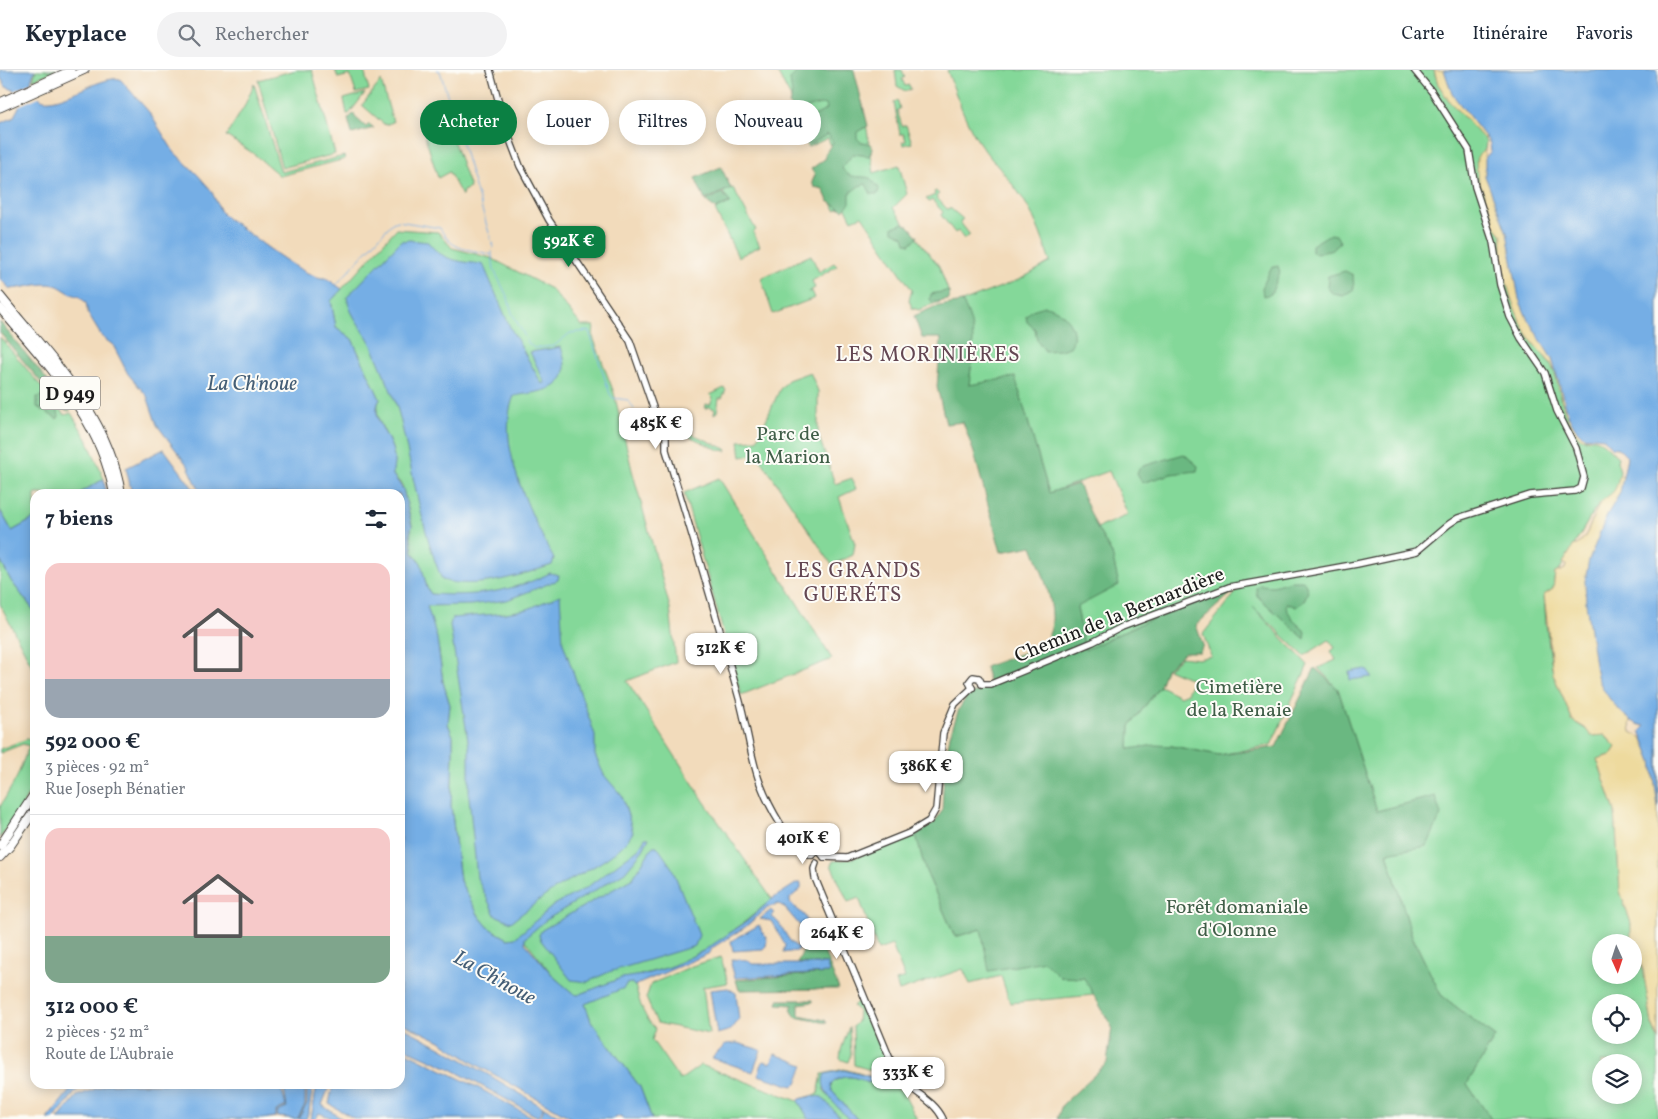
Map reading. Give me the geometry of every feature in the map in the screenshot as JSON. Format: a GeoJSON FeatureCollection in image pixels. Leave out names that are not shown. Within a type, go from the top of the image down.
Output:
{"type":"FeatureCollection","features":[{"type":"Feature","properties":{"kind":"main road"},"geometry":{"type":"LineString","coordinates":[[42,86],[71,70]]}},
{"type":"Feature","properties":{"kind":"main road"},"geometry":{"type":"LineString","coordinates":[[0,108],[5,102],[85,70]]}},
{"type":"Feature","properties":{"kind":"main road","name":"D 949"},"geometry":{"type":"LineString","coordinates":[[0,296],[89,407],[110,449],[120,489]]}},
{"type":"Feature","properties":{"kind":"main road","name":"D 949"},"geometry":{"type":"LineString","coordinates":[[0,308],[72,396],[87,419],[103,452],[113,489]]}},
{"type":"Feature","properties":{"kind":"main road"},"geometry":{"type":"LineString","coordinates":[[0,846],[30,801]]}},
{"type":"Feature","properties":{"kind":"main road"},"geometry":{"type":"LineString","coordinates":[[0,857],[30,817]]}},
{"type":"Feature","properties":{"kind":"street"},"geometry":{"type":"LineString","coordinates":[[490,70],[507,132],[527,180],[549,220],[630,341],[656,416],[662,422]]}},
{"type":"Feature","properties":{"kind":"street","name":"Chemin de la Bernardière"},"geometry":{"type":"LineString","coordinates":[[982,684],[991,684],[1093,642],[1122,626],[1229,586],[1357,564],[1417,551],[1458,518],[1530,495],[1575,491],[1581,488],[1584,477],[1576,448],[1558,411],[1541,364],[1521,338],[1510,317],[1500,286],[1493,242],[1476,187],[1469,150],[1432,92],[1414,70]]}},
{"type":"Feature","properties":{"kind":"street"},"geometry":{"type":"LineString","coordinates":[[667,419],[673,423],[671,431],[666,433],[660,428],[662,422],[667,419]]}},
{"type":"Feature","properties":{"kind":"street"},"geometry":{"type":"LineString","coordinates":[[666,433],[666,450],[715,610],[760,782],[776,817],[803,852],[812,855]]}},
{"type":"Feature","properties":{"kind":"street"},"geometry":{"type":"LineString","coordinates":[[812,855],[818,850],[824,856],[847,858],[909,833],[929,822],[936,809],[942,733],[955,704],[972,688],[976,689],[982,684],[980,678],[973,677],[969,682],[972,688]]}},
{"type":"Feature","properties":{"kind":"street"},"geometry":{"type":"LineString","coordinates":[[812,855],[812,860],[816,863]]}},
{"type":"Feature","properties":{"kind":"street"},"geometry":{"type":"LineString","coordinates":[[816,863],[822,862],[824,856]]}},
{"type":"Feature","properties":{"kind":"street"},"geometry":{"type":"LineString","coordinates":[[816,863],[814,869],[815,878],[895,1071],[908,1086],[936,1108],[943,1119]]}},
{"type":"Feature","properties":{"kind":"green space"},"geometry":{"type":"Polygon","coordinates":[[[36,70],[56,70],[33,80],[36,70]]]}},
{"type":"Feature","properties":{"kind":"green space"},"geometry":{"type":"Polygon","coordinates":[[[296,70],[312,70],[335,154],[282,168],[258,80],[296,70]]]}},
{"type":"Feature","properties":{"kind":"green space"},"geometry":{"type":"Polygon","coordinates":[[[335,70],[364,70],[369,90],[356,93],[350,75],[338,78],[335,70]]]}},
{"type":"Feature","properties":{"kind":"green space"},"geometry":{"type":"Polygon","coordinates":[[[776,70],[851,70],[863,105],[874,173],[899,165],[907,194],[893,208],[939,266],[949,293],[948,298],[919,310],[912,308],[909,300],[912,290],[862,216],[852,220],[845,206],[835,210],[817,166],[835,157],[828,138],[821,141],[821,100],[792,100],[776,70]]]}},
{"type":"Feature","properties":{"kind":"green space"},"geometry":{"type":"Polygon","coordinates":[[[799,70],[854,70],[868,126],[857,132],[857,138],[861,142],[871,144],[872,150],[869,156],[853,154],[842,168],[851,176],[870,178],[879,188],[878,194],[871,194],[866,184],[859,186],[850,193],[850,203],[843,210],[828,201],[823,189],[814,187],[812,182],[815,175],[811,169],[826,158],[825,154],[833,142],[828,134],[821,138],[821,112],[827,109],[826,105],[821,104],[821,100],[790,100],[792,95],[790,79],[799,70]]]}},
{"type":"Feature","properties":{"kind":"green space"},"geometry":{"type":"Polygon","coordinates":[[[895,70],[902,70],[905,77],[902,79],[905,86],[909,85],[911,89],[905,91],[897,86],[895,70]]]}},
{"type":"Feature","properties":{"kind":"green space","name":"Cimetière de la Renaie"},"geometry":{"type":"Polygon","coordinates":[[[947,70],[1434,70],[1448,98],[1486,141],[1485,149],[1477,158],[1477,166],[1482,189],[1494,219],[1493,224],[1502,235],[1504,269],[1509,292],[1517,314],[1527,333],[1552,368],[1557,378],[1560,398],[1585,440],[1595,439],[1600,441],[1618,457],[1617,461],[1620,471],[1616,492],[1595,509],[1559,571],[1555,573],[1553,589],[1544,595],[1553,674],[1573,721],[1596,736],[1602,733],[1616,747],[1611,755],[1597,759],[1615,811],[1620,891],[1631,923],[1632,934],[1592,934],[1592,984],[1642,984],[1642,967],[1652,1024],[1658,1039],[1658,1119],[1491,1119],[1467,1084],[1495,1037],[1441,995],[1412,936],[1387,853],[1435,797],[1377,811],[1338,689],[1318,668],[1336,660],[1331,651],[1335,648],[1329,640],[1304,656],[1253,607],[1308,665],[1271,745],[1219,755],[1172,746],[1129,749],[1130,726],[1160,686],[1180,696],[1187,693],[1193,680],[1168,669],[1181,657],[1198,659],[1211,656],[1203,634],[1237,591],[1234,588],[1142,623],[1085,650],[1077,607],[1112,554],[1097,528],[1128,515],[1109,471],[1049,493],[1015,377],[969,386],[972,343],[969,321],[962,302],[1021,279],[1050,262],[1040,233],[1022,197],[978,141],[964,115],[947,70]]]}},
{"type":"Feature","properties":{"kind":"green space"},"geometry":{"type":"Polygon","coordinates":[[[381,81],[393,122],[385,125],[362,105],[381,81]]]}},
{"type":"Feature","properties":{"kind":"green space"},"geometry":{"type":"Polygon","coordinates":[[[254,84],[281,172],[344,156],[345,159],[280,176],[254,154],[226,136],[244,107],[254,84]]]}},
{"type":"Feature","properties":{"kind":"green space"},"geometry":{"type":"Polygon","coordinates":[[[365,93],[349,114],[347,114],[344,99],[365,93]]]}},
{"type":"Feature","properties":{"kind":"green space"},"geometry":{"type":"Polygon","coordinates":[[[897,100],[900,109],[897,110],[902,126],[906,125],[912,143],[904,145],[902,142],[906,141],[904,134],[900,134],[894,103],[897,100]]]}},
{"type":"Feature","properties":{"kind":"green space"},"geometry":{"type":"Polygon","coordinates":[[[354,113],[355,117],[366,127],[369,124],[374,128],[352,134],[348,119],[354,113]]]}},
{"type":"Feature","properties":{"kind":"green space"},"geometry":{"type":"Polygon","coordinates":[[[428,145],[455,145],[470,188],[463,191],[462,196],[449,172],[438,178],[428,145]]]}},
{"type":"Feature","properties":{"kind":"green space"},"geometry":{"type":"Polygon","coordinates":[[[721,167],[731,188],[705,200],[695,178],[721,167]]]}},
{"type":"Feature","properties":{"kind":"green space"},"geometry":{"type":"Polygon","coordinates":[[[733,188],[756,230],[753,232],[760,246],[738,257],[715,210],[730,203],[723,192],[733,188]]]}},
{"type":"Feature","properties":{"kind":"green space"},"geometry":{"type":"Polygon","coordinates":[[[936,191],[939,194],[936,197],[947,209],[950,208],[963,219],[960,222],[970,235],[964,239],[958,231],[955,233],[941,215],[943,212],[932,200],[929,202],[926,199],[935,195],[934,192],[936,191]]]}},
{"type":"Feature","properties":{"kind":"green space"},"geometry":{"type":"Polygon","coordinates":[[[722,193],[730,202],[716,209],[706,201],[722,193]]]}},
{"type":"Feature","properties":{"kind":"green space"},"geometry":{"type":"Polygon","coordinates":[[[903,223],[909,226],[918,237],[910,244],[906,243],[904,236],[893,231],[893,227],[903,223]]]}},
{"type":"Feature","properties":{"kind":"green space"},"geometry":{"type":"Polygon","coordinates":[[[396,229],[438,232],[452,248],[491,258],[551,289],[582,326],[594,326],[593,337],[614,393],[632,470],[670,608],[676,662],[627,681],[704,801],[772,899],[709,948],[670,967],[633,977],[643,1012],[656,1029],[652,1040],[680,1080],[701,1065],[798,1101],[818,1094],[822,1074],[844,1069],[876,1078],[902,1091],[917,1119],[857,1119],[832,1091],[831,1085],[844,1077],[853,1077],[868,1083],[875,1078],[844,1070],[823,1089],[848,1119],[652,1119],[640,1087],[591,1021],[585,1004],[555,978],[525,940],[508,939],[489,928],[479,916],[460,881],[451,805],[453,736],[448,724],[450,705],[443,682],[439,651],[427,607],[431,594],[427,588],[419,560],[413,553],[410,534],[412,525],[405,497],[405,489],[403,489],[402,485],[393,475],[393,451],[378,414],[377,406],[380,399],[352,339],[336,327],[331,301],[396,229]]]}},
{"type":"Feature","properties":{"kind":"green space"},"geometry":{"type":"Polygon","coordinates":[[[1330,234],[1336,235],[1340,242],[1335,248],[1317,254],[1312,252],[1312,245],[1330,234]]]}},
{"type":"Feature","properties":{"kind":"green space"},"geometry":{"type":"Polygon","coordinates":[[[811,255],[819,272],[834,263],[837,266],[812,281],[815,288],[808,292],[812,291],[815,298],[773,314],[761,278],[811,255]]]}},
{"type":"Feature","properties":{"kind":"green space"},"geometry":{"type":"Polygon","coordinates":[[[1278,266],[1280,272],[1271,294],[1263,296],[1262,288],[1271,268],[1278,266]]]}},
{"type":"Feature","properties":{"kind":"green space"},"geometry":{"type":"Polygon","coordinates":[[[1345,271],[1353,275],[1354,289],[1343,296],[1333,294],[1327,287],[1328,276],[1345,271]]]}},
{"type":"Feature","properties":{"kind":"green space"},"geometry":{"type":"Polygon","coordinates":[[[949,292],[949,300],[932,302],[930,299],[931,294],[949,292]]]}},
{"type":"Feature","properties":{"kind":"green space","name":"Forêt domaniale d'Olonne"},"geometry":{"type":"Polygon","coordinates":[[[962,302],[971,322],[973,343],[969,385],[1015,377],[1049,493],[1078,484],[1097,528],[1112,554],[1119,585],[1077,607],[1085,650],[1142,623],[1236,589],[1196,625],[1203,645],[1200,652],[1185,652],[1166,669],[1160,686],[1130,726],[1129,749],[1155,745],[1172,746],[1219,755],[1276,747],[1315,668],[1338,689],[1377,811],[1435,796],[1441,815],[1427,846],[1387,853],[1412,936],[1441,995],[1495,1037],[1467,1084],[1491,1119],[1057,1119],[1062,1105],[1107,1063],[1112,1027],[1084,978],[1060,977],[1044,961],[989,971],[981,929],[955,937],[925,869],[916,835],[934,823],[942,811],[944,770],[950,735],[959,709],[967,696],[990,686],[985,667],[1042,644],[1049,635],[1052,624],[1049,596],[1032,546],[1001,552],[974,453],[963,422],[946,424],[937,387],[941,338],[922,338],[914,316],[934,307],[962,302]]]}},
{"type":"Feature","properties":{"kind":"green space"},"geometry":{"type":"Polygon","coordinates":[[[1045,306],[1064,315],[1072,327],[1073,340],[1070,347],[1045,351],[1037,340],[1035,329],[1027,322],[1026,316],[1032,310],[1045,306]]]}},
{"type":"Feature","properties":{"kind":"green space"},"geometry":{"type":"Polygon","coordinates":[[[0,322],[70,408],[70,411],[64,410],[0,333],[0,322]]]}},
{"type":"Feature","properties":{"kind":"green space"},"geometry":{"type":"Polygon","coordinates":[[[0,337],[65,415],[71,413],[87,439],[104,479],[87,489],[30,489],[30,521],[12,531],[0,510],[0,337]]]}},
{"type":"Feature","properties":{"kind":"green space","name":"Parc de la Marion"},"geometry":{"type":"Polygon","coordinates":[[[810,372],[818,391],[818,434],[835,484],[852,478],[856,489],[839,497],[855,544],[853,555],[832,565],[757,454],[741,457],[739,441],[757,440],[780,389],[788,380],[810,372]]]}},
{"type":"Feature","properties":{"kind":"green space"},"geometry":{"type":"Polygon","coordinates":[[[724,388],[726,390],[722,398],[719,398],[717,412],[714,414],[715,409],[708,407],[705,409],[706,404],[710,405],[713,398],[710,395],[724,388]]]}},
{"type":"Feature","properties":{"kind":"green space"},"geometry":{"type":"Polygon","coordinates":[[[48,394],[57,404],[59,417],[57,419],[37,407],[37,397],[42,396],[45,399],[48,394]]]}},
{"type":"Feature","properties":{"kind":"green space"},"geometry":{"type":"Polygon","coordinates":[[[681,429],[727,451],[719,450],[680,432],[681,429]]]}},
{"type":"Feature","properties":{"kind":"green space"},"geometry":{"type":"Polygon","coordinates":[[[1184,454],[1198,466],[1197,471],[1171,474],[1142,483],[1137,474],[1140,467],[1184,454]]]}},
{"type":"Feature","properties":{"kind":"green space"},"geometry":{"type":"Polygon","coordinates":[[[719,478],[832,659],[741,695],[684,493],[719,478]]]}},
{"type":"Feature","properties":{"kind":"green space"},"geometry":{"type":"Polygon","coordinates":[[[0,560],[11,581],[30,606],[30,662],[0,604],[0,560]]]}},
{"type":"Feature","properties":{"kind":"green space"},"geometry":{"type":"Polygon","coordinates":[[[1290,581],[1304,581],[1308,591],[1304,601],[1296,607],[1287,603],[1286,608],[1294,621],[1306,632],[1305,639],[1257,596],[1256,588],[1260,585],[1273,586],[1290,581]]]}},
{"type":"Feature","properties":{"kind":"green space"},"geometry":{"type":"Polygon","coordinates":[[[30,738],[30,791],[17,815],[0,838],[0,807],[17,777],[29,746],[23,744],[0,753],[0,749],[30,738]]]}},
{"type":"Feature","properties":{"kind":"green space"},"geometry":{"type":"Polygon","coordinates":[[[916,833],[925,869],[955,937],[981,929],[1044,961],[1060,977],[1085,978],[1094,995],[1010,1003],[1001,976],[970,984],[963,969],[899,991],[896,981],[905,978],[892,945],[878,950],[859,898],[848,902],[831,865],[833,861],[851,859],[916,833]]]}},
{"type":"Feature","properties":{"kind":"green space"},"geometry":{"type":"Polygon","coordinates":[[[823,949],[839,989],[739,990],[736,980],[829,973],[827,964],[797,963],[803,951],[823,949]]]}},
{"type":"Feature","properties":{"kind":"green space"},"geometry":{"type":"Polygon","coordinates":[[[721,957],[728,983],[703,987],[709,1034],[657,1023],[646,998],[651,984],[692,966],[721,957]]]}},
{"type":"Feature","properties":{"kind":"green space"},"geometry":{"type":"Polygon","coordinates":[[[778,1000],[813,1000],[813,1002],[799,1004],[799,1015],[825,1020],[827,1023],[795,1017],[791,1009],[793,1005],[777,1004],[778,1000]]]}},
{"type":"Feature","properties":{"kind":"green space"},"geometry":{"type":"Polygon","coordinates":[[[859,1000],[885,1057],[885,1064],[874,1071],[854,1065],[853,1026],[857,1022],[858,1011],[853,1006],[859,1000]]]}},
{"type":"Feature","properties":{"kind":"green space"},"geometry":{"type":"Polygon","coordinates":[[[849,1027],[851,1054],[848,1062],[840,1059],[849,1027]]]}},
{"type":"Feature","properties":{"kind":"sand"},"geometry":{"type":"Polygon","coordinates":[[[1434,70],[1540,70],[1486,132],[1484,139],[1449,101],[1438,84],[1434,70]]]}},
{"type":"Feature","properties":{"kind":"sand"},"geometry":{"type":"Polygon","coordinates":[[[1485,149],[1484,157],[1499,157],[1589,433],[1589,438],[1581,438],[1575,433],[1565,412],[1554,370],[1550,362],[1533,343],[1519,319],[1505,276],[1502,235],[1493,224],[1494,219],[1477,173],[1477,157],[1485,149]]]}},
{"type":"Feature","properties":{"kind":"sand"},"geometry":{"type":"Polygon","coordinates":[[[1619,475],[1625,478],[1636,715],[1630,723],[1631,732],[1642,738],[1649,749],[1658,748],[1658,1039],[1652,1024],[1642,967],[1642,934],[1631,934],[1631,923],[1620,891],[1615,811],[1597,759],[1611,755],[1616,747],[1605,735],[1591,736],[1585,728],[1573,721],[1553,674],[1544,595],[1553,589],[1555,573],[1565,569],[1566,565],[1563,563],[1574,545],[1577,545],[1585,537],[1601,502],[1613,492],[1618,483],[1619,475]]]}},
{"type":"Feature","properties":{"kind":"water","name":"La Ch'noue"},"geometry":{"type":"Polygon","coordinates":[[[0,70],[35,70],[31,80],[40,98],[46,100],[66,96],[101,82],[120,79],[149,112],[174,152],[211,190],[221,212],[228,219],[291,264],[317,277],[326,278],[342,289],[331,301],[336,327],[352,339],[380,399],[377,406],[377,414],[393,451],[393,475],[403,489],[199,489],[188,466],[157,425],[147,396],[128,374],[113,345],[102,337],[88,314],[86,303],[79,296],[55,285],[10,289],[0,279],[0,123],[13,118],[19,107],[14,90],[6,87],[0,77],[0,70]]]}},
{"type":"Feature","properties":{"kind":"water"},"geometry":{"type":"Polygon","coordinates":[[[1444,70],[1658,70],[1658,808],[1652,761],[1640,731],[1645,726],[1629,719],[1614,705],[1598,679],[1586,603],[1585,581],[1589,560],[1607,515],[1620,493],[1627,457],[1618,448],[1611,447],[1604,438],[1583,436],[1575,428],[1569,417],[1552,359],[1527,318],[1519,299],[1507,233],[1485,176],[1485,158],[1491,151],[1490,143],[1452,94],[1444,70]]]}},
{"type":"Feature","properties":{"kind":"water"},"geometry":{"type":"Polygon","coordinates":[[[401,241],[428,242],[446,257],[483,264],[510,327],[542,384],[545,383],[530,352],[561,347],[565,361],[565,372],[561,380],[556,386],[514,396],[509,415],[512,457],[518,479],[526,501],[554,559],[552,565],[483,583],[455,583],[442,580],[423,522],[396,404],[371,343],[351,311],[347,297],[401,241]]]}},
{"type":"Feature","properties":{"kind":"water"},"geometry":{"type":"Polygon","coordinates":[[[164,449],[193,489],[131,489],[126,468],[164,449]]]}},
{"type":"Feature","properties":{"kind":"water"},"geometry":{"type":"Polygon","coordinates":[[[104,479],[105,489],[87,489],[104,479]]]}},
{"type":"Feature","properties":{"kind":"water","name":"La Ch'noue"},"geometry":{"type":"Polygon","coordinates":[[[405,497],[412,526],[410,534],[413,553],[421,563],[427,588],[431,594],[462,595],[492,592],[522,585],[550,573],[559,575],[558,580],[507,600],[471,605],[427,606],[437,638],[443,682],[450,705],[448,724],[453,736],[451,805],[460,881],[479,916],[489,928],[508,939],[515,938],[554,905],[586,888],[639,848],[645,838],[649,838],[643,850],[625,872],[546,920],[525,938],[525,943],[555,978],[574,994],[578,995],[621,978],[642,975],[670,967],[703,951],[746,922],[772,899],[797,883],[801,883],[801,889],[790,898],[790,903],[804,915],[821,946],[818,949],[811,950],[807,947],[813,945],[811,937],[801,945],[798,943],[807,934],[784,907],[779,904],[769,907],[744,928],[712,948],[710,953],[634,986],[632,983],[626,984],[624,988],[585,1004],[591,1021],[640,1087],[652,1119],[624,1119],[620,1116],[613,1119],[573,1119],[472,1062],[440,1041],[405,1024],[405,497]]]}},
{"type":"Feature","properties":{"kind":"water"},"geometry":{"type":"Polygon","coordinates":[[[0,510],[12,531],[30,521],[30,606],[11,581],[0,560],[0,510]]]}},
{"type":"Feature","properties":{"kind":"water"},"geometry":{"type":"Polygon","coordinates":[[[560,595],[563,643],[595,735],[595,755],[604,775],[622,796],[633,832],[627,841],[609,857],[555,889],[511,922],[495,915],[477,878],[469,797],[469,747],[450,625],[452,618],[528,609],[560,595]]]}},
{"type":"Feature","properties":{"kind":"water"},"geometry":{"type":"Polygon","coordinates":[[[1366,669],[1372,677],[1350,680],[1349,672],[1366,669]]]}},
{"type":"Feature","properties":{"kind":"water"},"geometry":{"type":"Polygon","coordinates":[[[653,846],[657,846],[672,868],[699,935],[695,946],[609,972],[587,982],[571,980],[540,939],[539,935],[542,930],[633,878],[653,846]]]}},
{"type":"Feature","properties":{"kind":"water"},"geometry":{"type":"Polygon","coordinates":[[[771,910],[774,913],[772,917],[780,924],[790,941],[799,948],[797,951],[783,953],[785,945],[771,921],[760,919],[771,910]]]}},
{"type":"Feature","properties":{"kind":"water"},"geometry":{"type":"Polygon","coordinates":[[[759,925],[767,940],[766,946],[763,949],[733,951],[731,941],[759,925]]]}},
{"type":"Feature","properties":{"kind":"water"},"geometry":{"type":"Polygon","coordinates":[[[732,959],[748,960],[752,964],[827,964],[829,973],[735,978],[731,964],[732,959]]]}},
{"type":"Feature","properties":{"kind":"water"},"geometry":{"type":"Polygon","coordinates":[[[728,988],[736,993],[739,1020],[731,1030],[717,1034],[710,990],[728,988]]]}},
{"type":"Feature","properties":{"kind":"water"},"geometry":{"type":"Polygon","coordinates":[[[405,1028],[543,1107],[538,1117],[451,1069],[405,1048],[405,1028]]]}},
{"type":"Feature","properties":{"kind":"water"},"geometry":{"type":"Polygon","coordinates":[[[737,1043],[761,1050],[753,1072],[712,1058],[726,1044],[737,1043]]]}},
{"type":"Feature","properties":{"kind":"water"},"geometry":{"type":"Polygon","coordinates":[[[405,1051],[477,1087],[535,1119],[355,1119],[329,1104],[332,1089],[405,1089],[405,1051]]]}},
{"type":"Feature","properties":{"kind":"water"},"geometry":{"type":"Polygon","coordinates":[[[775,1054],[804,1065],[797,1084],[792,1086],[758,1075],[763,1061],[771,1063],[775,1054]]]}},
{"type":"Feature","properties":{"kind":"water"},"geometry":{"type":"Polygon","coordinates":[[[844,1070],[875,1078],[868,1083],[853,1077],[844,1077],[831,1085],[832,1091],[857,1119],[848,1119],[830,1098],[824,1086],[825,1074],[844,1070]]]}},
{"type":"Feature","properties":{"kind":"water"},"geometry":{"type":"Polygon","coordinates":[[[71,1089],[78,1089],[54,1119],[47,1119],[71,1089]]]}},
{"type":"Feature","properties":{"kind":"water"},"geometry":{"type":"Polygon","coordinates":[[[95,1089],[281,1089],[286,1106],[276,1111],[276,1117],[262,1119],[58,1119],[77,1096],[95,1089]]]}},
{"type":"Feature","properties":{"kind":"water"},"geometry":{"type":"Polygon","coordinates":[[[284,1089],[305,1089],[305,1105],[297,1119],[278,1117],[277,1112],[287,1107],[284,1089]]]}},
{"type":"Feature","properties":{"kind":"water"},"geometry":{"type":"Polygon","coordinates":[[[307,1089],[312,1089],[306,1119],[298,1119],[307,1104],[307,1089]]]}},
{"type":"Feature","properties":{"kind":"water"},"geometry":{"type":"Polygon","coordinates":[[[316,1089],[328,1089],[322,1105],[342,1119],[334,1119],[319,1113],[316,1119],[311,1119],[316,1089]]]}},
{"type":"Feature","properties":{"kind":"water"},"geometry":{"type":"Polygon","coordinates":[[[812,1096],[822,1097],[841,1119],[809,1119],[798,1101],[812,1096]]]}},
{"type":"Feature","properties":{"kind":"water"},"geometry":{"type":"Polygon","coordinates":[[[544,1107],[565,1119],[540,1119],[544,1107]]]}},
{"type":"Feature","properties":{"kind":"pier"},"geometry":{"type":"Polygon","coordinates":[[[34,81],[41,96],[16,107],[12,92],[34,81]]]}},
{"type":"Feature","properties":{"kind":"waterway"},"geometry":{"type":"LineString","coordinates":[[437,70],[440,71],[493,246],[492,254]]}},
{"type":"Feature","properties":{"kind":"waterway"},"geometry":{"type":"LineString","coordinates":[[336,285],[392,223],[398,221],[440,228],[445,236],[456,246],[492,255],[494,270],[508,298],[512,313],[529,344],[534,348],[554,346],[570,333],[589,331],[610,394],[613,398],[628,400],[634,409]]}},
{"type":"Feature","properties":{"kind":"district","name":"LES MORINIÈRES"},"geometry":{"type":"Point","coordinates":[928,354]}},
{"type":"Feature","properties":{"kind":"district","name":"LES GRANDS GUERÉTS"},"geometry":{"type":"Point","coordinates":[853,582]}}]}
